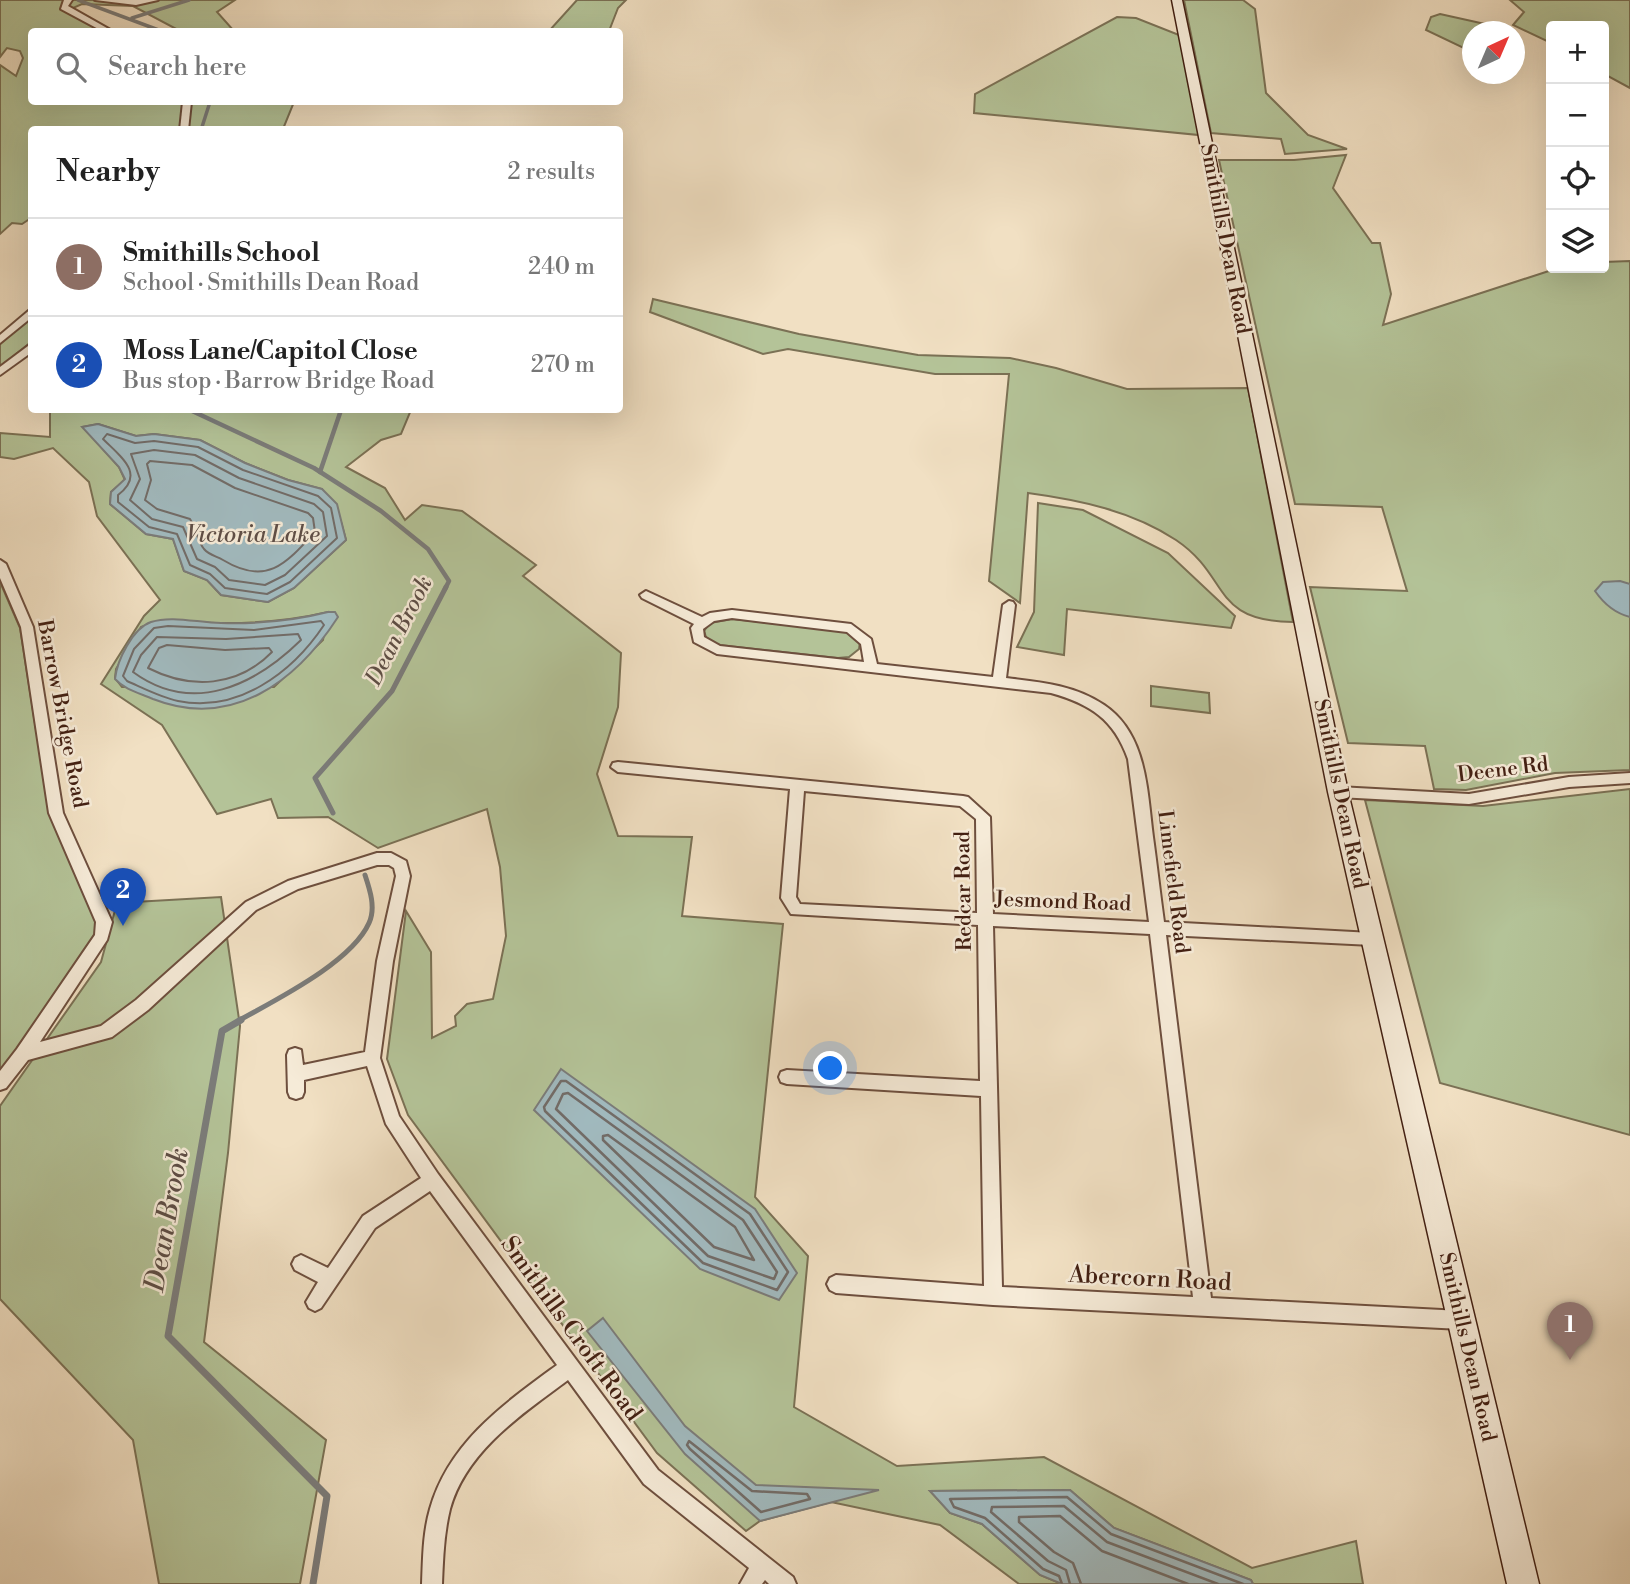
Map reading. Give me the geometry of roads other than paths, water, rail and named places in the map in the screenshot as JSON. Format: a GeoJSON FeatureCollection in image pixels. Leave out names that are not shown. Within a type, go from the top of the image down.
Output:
{"type":"FeatureCollection","features":[{"type":"Feature","properties":{"kind":"street"},"geometry":{"type":"LineString","coordinates":[[99,0],[135,3],[153,0]]}},
{"type":"Feature","properties":{"kind":"street","name":"Smithills Dean Road"},"geometry":{"type":"LineString","coordinates":[[1177,0],[1338,792],[1522,1584]]}},
{"type":"Feature","properties":{"kind":"street"},"geometry":{"type":"LineString","coordinates":[[66,1],[64,7],[103,28]]}},
{"type":"Feature","properties":{"kind":"street"},"geometry":{"type":"LineString","coordinates":[[184,126],[187,105]]}},
{"type":"Feature","properties":{"kind":"street"},"geometry":{"type":"LineString","coordinates":[[0,340],[28,315]]}},
{"type":"Feature","properties":{"kind":"street"},"geometry":{"type":"LineString","coordinates":[[0,372],[28,349]]}},
{"type":"Feature","properties":{"kind":"street","name":"Barrow Bridge Road"},"geometry":{"type":"LineString","coordinates":[[0,564],[27,627],[56,813],[104,922],[102,936],[23,1054],[0,1083]]}},
{"type":"Feature","properties":{"kind":"street"},"geometry":{"type":"LineString","coordinates":[[646,594],[701,622],[732,614],[851,628],[867,642],[871,666]]}},
{"type":"Feature","properties":{"kind":"street"},"geometry":{"type":"LineString","coordinates":[[999,681],[1009,605]]}},
{"type":"Feature","properties":{"kind":"street","name":"Limefield Road"},"geometry":{"type":"LineString","coordinates":[[701,622],[697,628],[698,639],[717,650],[999,681],[1075,694],[1108,715],[1130,739],[1136,761],[1158,927],[1203,1307]]}},
{"type":"Feature","properties":{"kind":"street","name":"Redcar Road"},"geometry":{"type":"LineString","coordinates":[[618,767],[963,801],[972,805],[983,817],[993,1296]]}},
{"type":"Feature","properties":{"kind":"street","name":"Deene Rd"},"geometry":{"type":"LineString","coordinates":[[1338,792],[1469,799],[1569,782],[1630,778]]}},
{"type":"Feature","properties":{"kind":"street","name":"Jesmond Road"},"geometry":{"type":"LineString","coordinates":[[797,785],[788,898],[796,910],[1372,939]]}},
{"type":"Feature","properties":{"kind":"street","name":"Smithills Croft Road"},"geometry":{"type":"LineString","coordinates":[[23,1054],[106,1032],[142,1005],[251,906],[293,886],[377,859],[391,859],[401,865],[403,876],[385,961],[373,1058],[392,1119],[432,1180],[568,1368],[651,1477],[756,1576],[786,1584]]}},
{"type":"Feature","properties":{"kind":"street"},"geometry":{"type":"LineString","coordinates":[[295,1055],[296,1092]]}},
{"type":"Feature","properties":{"kind":"street"},"geometry":{"type":"LineString","coordinates":[[296,1073],[373,1058]]}},
{"type":"Feature","properties":{"kind":"street"},"geometry":{"type":"LineString","coordinates":[[787,1077],[987,1089]]}},
{"type":"Feature","properties":{"kind":"street"},"geometry":{"type":"LineString","coordinates":[[315,1302],[369,1222],[432,1180]]}},
{"type":"Feature","properties":{"kind":"street"},"geometry":{"type":"LineString","coordinates":[[301,1264],[330,1278]]}},
{"type":"Feature","properties":{"kind":"street","name":"Abercorn Road"},"geometry":{"type":"LineString","coordinates":[[836,1284],[993,1296],[1461,1320]]}},
{"type":"Feature","properties":{"kind":"street"},"geometry":{"type":"LineString","coordinates":[[432,1584],[436,1515],[449,1481],[471,1449],[494,1424],[568,1368]]}},
{"type":"Feature","properties":{"kind":"water","name":"Victoria Lake"},"geometry":{"type":"Polygon","coordinates":[[[98,424],[136,436],[154,434],[200,440],[245,463],[288,480],[322,489],[337,504],[346,540],[294,588],[268,602],[221,595],[207,580],[184,571],[173,539],[146,534],[110,504],[111,492],[125,479],[119,467],[82,427],[98,424]]]}},
{"type":"Feature","properties":{"kind":"water"},"geometry":{"type":"Polygon","coordinates":[[[1620,581],[1630,584],[1630,617],[1610,607],[1595,591],[1603,582],[1620,581]]]}},
{"type":"Feature","properties":{"kind":"water"},"geometry":{"type":"Polygon","coordinates":[[[335,612],[338,617],[302,662],[282,680],[235,704],[209,708],[182,707],[132,691],[115,679],[119,663],[132,638],[144,625],[151,622],[168,619],[221,623],[261,622],[335,612]]]}},
{"type":"Feature","properties":{"kind":"water"},"geometry":{"type":"Polygon","coordinates":[[[561,1069],[755,1209],[797,1273],[779,1300],[700,1269],[534,1110],[561,1069]]]}},
{"type":"Feature","properties":{"kind":"water"},"geometry":{"type":"Polygon","coordinates":[[[603,1318],[685,1426],[756,1485],[879,1490],[760,1521],[685,1454],[587,1331],[603,1318]]]}},
{"type":"Feature","properties":{"kind":"water"},"geometry":{"type":"Polygon","coordinates":[[[1070,1490],[1114,1528],[1251,1580],[1253,1584],[1062,1584],[1040,1575],[982,1524],[950,1513],[930,1491],[1070,1490]]]}},
{"type":"Feature","properties":{"kind":"waterway","name":"Dean Brook"},"geometry":{"type":"LineString","coordinates":[[78,0],[153,28]]}},
{"type":"Feature","properties":{"kind":"waterway"},"geometry":{"type":"LineString","coordinates":[[132,18],[189,0]]}},
{"type":"Feature","properties":{"kind":"waterway","name":"Dean Brook"},"geometry":{"type":"LineString","coordinates":[[202,126],[209,105]]}},
{"type":"Feature","properties":{"kind":"waterway","name":"Dean Brook"},"geometry":{"type":"LineString","coordinates":[[196,413],[320,472]]}},
{"type":"Feature","properties":{"kind":"waterway"},"geometry":{"type":"LineString","coordinates":[[320,472],[340,413]]}},
{"type":"Feature","properties":{"kind":"waterway","name":"Dean Brook"},"geometry":{"type":"LineString","coordinates":[[320,472],[381,511],[428,549],[449,581],[446,587]]}},
{"type":"Feature","properties":{"kind":"waterway","name":"Dean Brook"},"geometry":{"type":"LineString","coordinates":[[333,813],[315,778],[392,691],[446,587]]}},
{"type":"Feature","properties":{"kind":"waterway","name":"Dean Brook"},"geometry":{"type":"LineString","coordinates":[[238,1021],[311,979],[360,938],[369,923],[372,911],[365,875]]}},
{"type":"Feature","properties":{"kind":"waterway","name":"Dean Brook"},"geometry":{"type":"LineString","coordinates":[[241,1020],[222,1031],[168,1336],[327,1496],[313,1584]]}},
{"type":"Feature","properties":{"kind":"place","name":"Moss Lane/Capitol Close"},"geometry":{"type":"Point","coordinates":[123,926]}},
{"type":"Feature","properties":{"kind":"place","name":"Smithills School"},"geometry":{"type":"Point","coordinates":[1570,1360]}}]}
